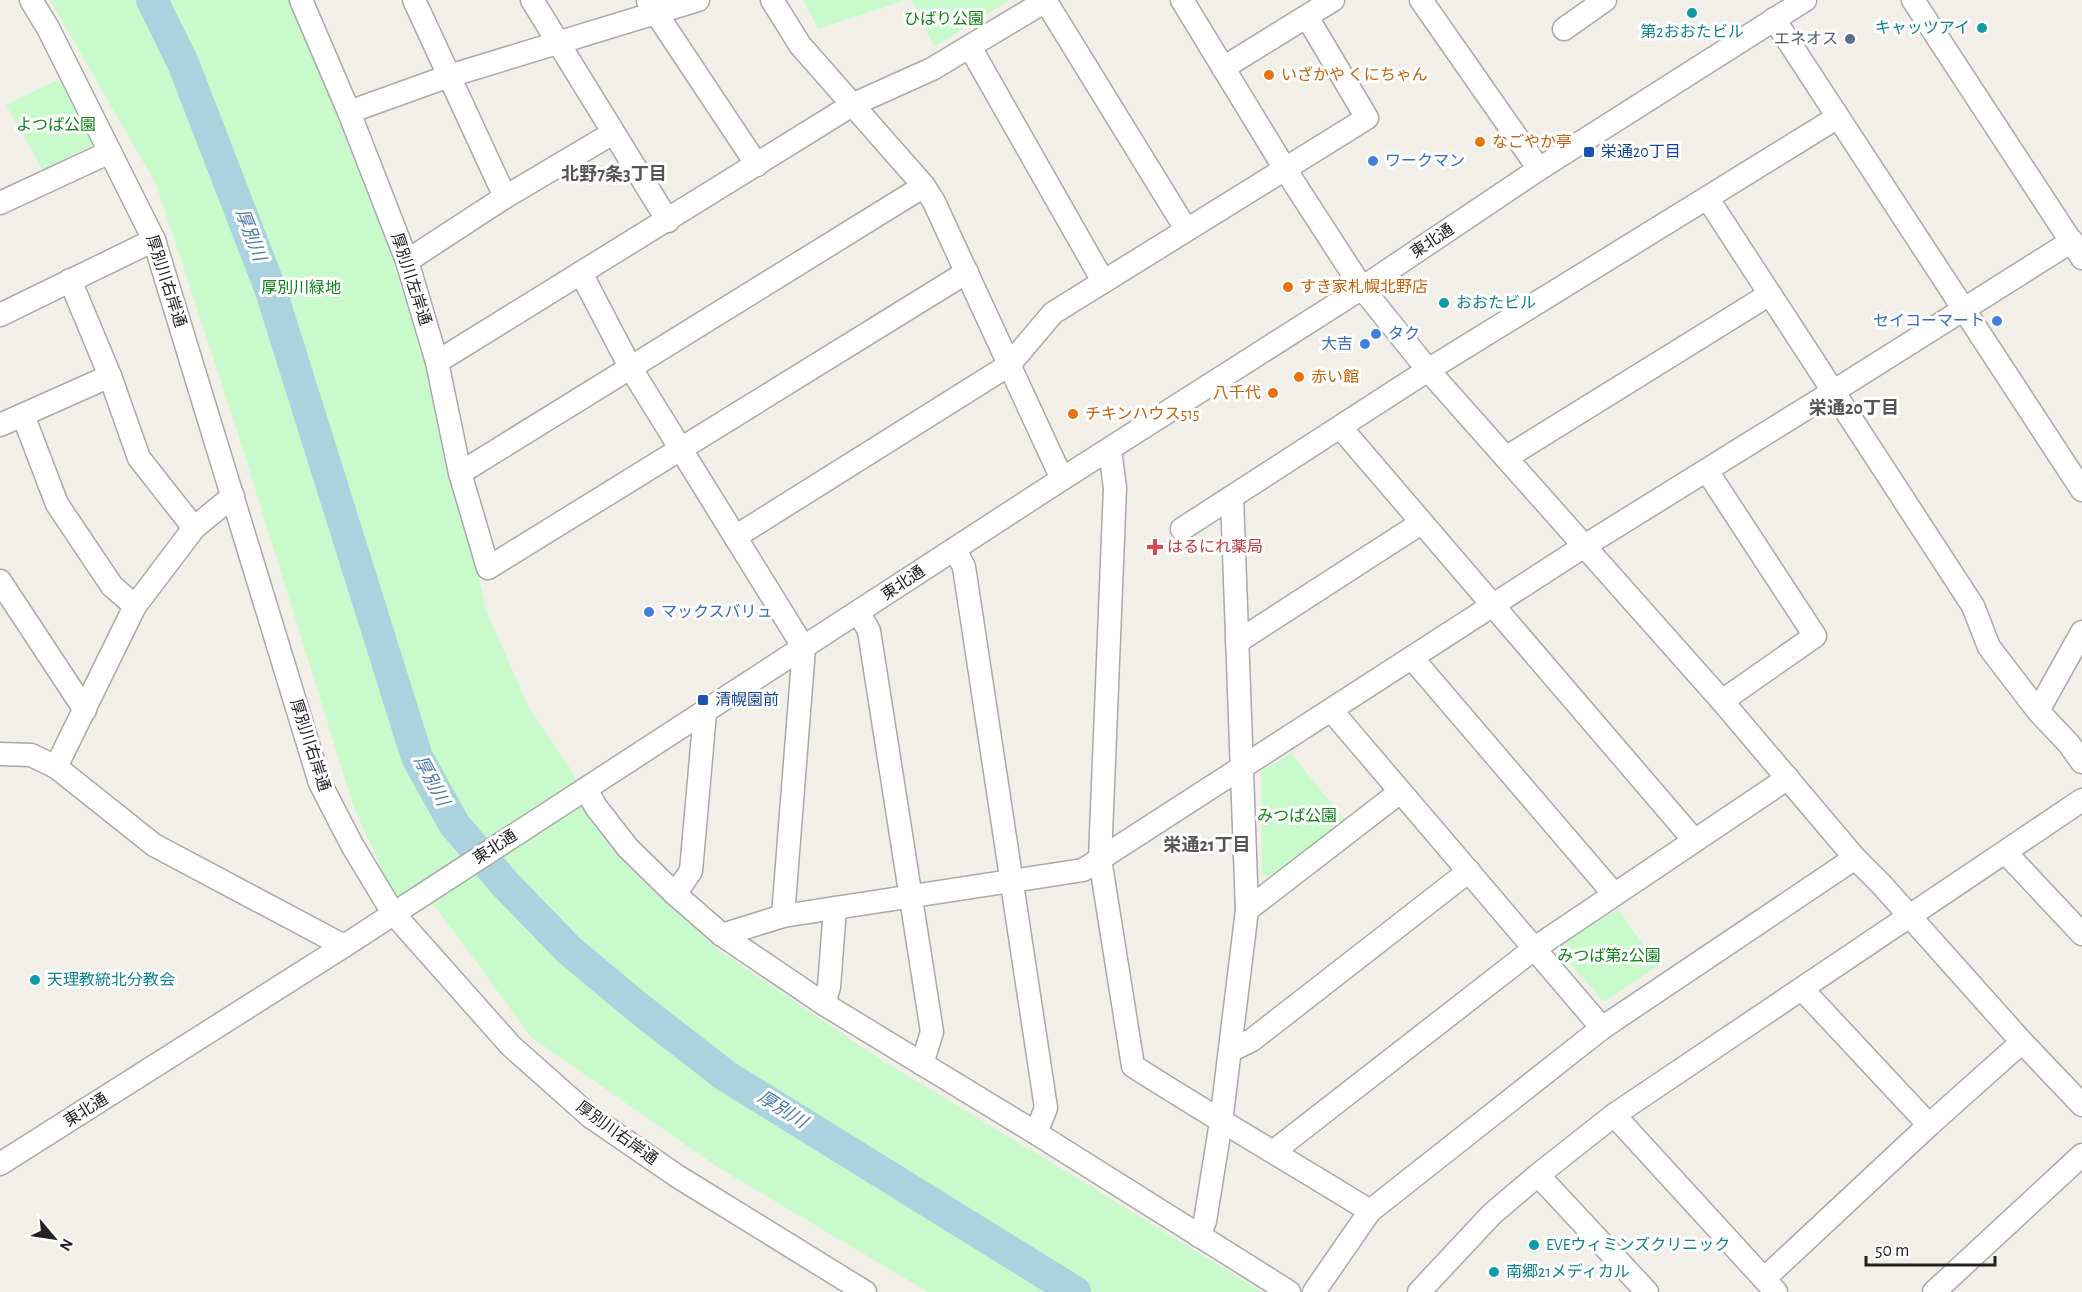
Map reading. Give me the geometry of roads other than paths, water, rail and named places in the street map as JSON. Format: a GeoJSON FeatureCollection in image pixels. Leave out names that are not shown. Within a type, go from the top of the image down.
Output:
{"type":"FeatureCollection","features":[{"type":"Feature","properties":{"kind":"street","name":"厚別川右岸通"},"geometry":{"type":"LineString","coordinates":[[31,0],[48,28],[154,240],[320,783],[352,845],[393,913],[511,1046],[591,1117],[677,1176],[866,1292]]}},
{"type":"Feature","properties":{"kind":"street","name":"厚別川左岸通"},"geometry":{"type":"LineString","coordinates":[[301,0],[349,112],[407,261],[437,362],[460,473],[488,568],[680,449]]}},
{"type":"Feature","properties":{"kind":"street"},"geometry":{"type":"LineString","coordinates":[[414,0],[505,197]]}},
{"type":"Feature","properties":{"kind":"street"},"geometry":{"type":"LineString","coordinates":[[532,0],[668,221]]}},
{"type":"Feature","properties":{"kind":"street"},"geometry":{"type":"LineString","coordinates":[[349,112],[449,76],[559,44],[651,7],[698,0]]}},
{"type":"Feature","properties":{"kind":"street"},"geometry":{"type":"LineString","coordinates":[[772,0],[800,45],[924,186],[934,202],[1062,479]]}},
{"type":"Feature","properties":{"kind":"street"},"geometry":{"type":"LineString","coordinates":[[437,362],[852,105],[932,69],[1046,0],[1186,229]]}},
{"type":"Feature","properties":{"kind":"street"},"geometry":{"type":"LineString","coordinates":[[1182,0],[1362,288],[1428,370],[1586,545],[1855,858],[2082,1105]]}},
{"type":"Feature","properties":{"kind":"street"},"geometry":{"type":"LineString","coordinates":[[1223,68],[1333,0]]}},
{"type":"Feature","properties":{"kind":"street"},"geometry":{"type":"LineString","coordinates":[[1421,0],[1539,169]]}},
{"type":"Feature","properties":{"kind":"street"},"geometry":{"type":"LineString","coordinates":[[1564,29],[1604,0]]}},
{"type":"Feature","properties":{"kind":"street","name":"東北通"},"geometry":{"type":"LineString","coordinates":[[0,1164],[344,946],[1062,479],[1362,288],[1776,12],[1805,0]]}},
{"type":"Feature","properties":{"kind":"street"},"geometry":{"type":"LineString","coordinates":[[722,936],[783,916],[1083,870],[1586,545],[1965,310],[2077,250],[1913,0]]}},
{"type":"Feature","properties":{"kind":"street"},"geometry":{"type":"LineString","coordinates":[[651,7],[757,165]]}},
{"type":"Feature","properties":{"kind":"street"},"geometry":{"type":"LineString","coordinates":[[1776,12],[1838,117],[2082,490]]}},
{"type":"Feature","properties":{"kind":"street"},"geometry":{"type":"LineString","coordinates":[[735,537],[1009,364],[1053,313],[1367,118],[1307,18]]}},
{"type":"Feature","properties":{"kind":"street"},"geometry":{"type":"LineString","coordinates":[[970,46],[1103,281]]}},
{"type":"Feature","properties":{"kind":"street"},"geometry":{"type":"LineString","coordinates":[[1182,529],[1428,370],[1838,117]]}},
{"type":"Feature","properties":{"kind":"street"},"geometry":{"type":"LineString","coordinates":[[407,261],[505,197],[613,134]]}},
{"type":"Feature","properties":{"kind":"street"},"geometry":{"type":"LineString","coordinates":[[0,203],[110,152]]}},
{"type":"Feature","properties":{"kind":"street"},"geometry":{"type":"LineString","coordinates":[[460,473],[924,186]]}},
{"type":"Feature","properties":{"kind":"street"},"geometry":{"type":"LineString","coordinates":[[1708,199],[1973,606],[1989,647],[2031,705],[2078,747]]}},
{"type":"Feature","properties":{"kind":"street"},"geometry":{"type":"LineString","coordinates":[[0,315],[154,240]]}},
{"type":"Feature","properties":{"kind":"street"},"geometry":{"type":"LineString","coordinates":[[680,449],[967,272]]}},
{"type":"Feature","properties":{"kind":"street"},"geometry":{"type":"LineString","coordinates":[[581,273],[630,367],[804,648],[783,916]]}},
{"type":"Feature","properties":{"kind":"street"},"geometry":{"type":"LineString","coordinates":[[70,280],[110,376],[139,458],[194,528]]}},
{"type":"Feature","properties":{"kind":"street"},"geometry":{"type":"LineString","coordinates":[[1507,457],[1770,294]]}},
{"type":"Feature","properties":{"kind":"street"},"geometry":{"type":"LineString","coordinates":[[0,425],[110,376]]}},
{"type":"Feature","properties":{"kind":"street"},"geometry":{"type":"LineString","coordinates":[[23,415],[57,504],[112,586],[135,606]]}},
{"type":"Feature","properties":{"kind":"street"},"geometry":{"type":"LineString","coordinates":[[1341,428],[1694,840]]}},
{"type":"Feature","properties":{"kind":"street"},"geometry":{"type":"LineString","coordinates":[[1110,450],[1115,488],[1100,859],[1133,1066],[1221,1122],[1274,1151],[1370,1211]]}},
{"type":"Feature","properties":{"kind":"street"},"geometry":{"type":"LineString","coordinates":[[1707,471],[1815,636],[1722,701]]}},
{"type":"Feature","properties":{"kind":"street"},"geometry":{"type":"LineString","coordinates":[[56,766],[135,606],[194,528],[233,496]]}},
{"type":"Feature","properties":{"kind":"street"},"geometry":{"type":"LineString","coordinates":[[1199,1236],[1205,1221],[1221,1122],[1247,910],[1232,497]]}},
{"type":"Feature","properties":{"kind":"street"},"geometry":{"type":"LineString","coordinates":[[1237,642],[1421,523]]}},
{"type":"Feature","properties":{"kind":"street"},"geometry":{"type":"LineString","coordinates":[[956,549],[964,567],[1046,1108],[1036,1132]]}},
{"type":"Feature","properties":{"kind":"street"},"geometry":{"type":"LineString","coordinates":[[0,581],[85,710]]}},
{"type":"Feature","properties":{"kind":"street"},"geometry":{"type":"LineString","coordinates":[[859,613],[869,631],[932,1032],[922,1064]]}},
{"type":"Feature","properties":{"kind":"street"},"geometry":{"type":"LineString","coordinates":[[2038,711],[2082,632]]}},
{"type":"Feature","properties":{"kind":"street"},"geometry":{"type":"LineString","coordinates":[[1412,658],[1614,894]]}},
{"type":"Feature","properties":{"kind":"street"},"geometry":{"type":"LineString","coordinates":[[1331,710],[1602,1028]]}},
{"type":"Feature","properties":{"kind":"street"},"geometry":{"type":"LineString","coordinates":[[675,894],[691,871],[705,713]]}},
{"type":"Feature","properties":{"kind":"street"},"geometry":{"type":"LineString","coordinates":[[0,754],[31,755],[56,766],[154,845],[344,946]]}},
{"type":"Feature","properties":{"kind":"street"},"geometry":{"type":"LineString","coordinates":[[1274,1151],[1535,948],[1788,778]]}},
{"type":"Feature","properties":{"kind":"street"},"geometry":{"type":"LineString","coordinates":[[586,789],[596,807],[628,848],[722,936],[824,1004],[1036,1132],[1289,1292]]}},
{"type":"Feature","properties":{"kind":"street"},"geometry":{"type":"LineString","coordinates":[[1247,910],[1400,792]]}},
{"type":"Feature","properties":{"kind":"street"},"geometry":{"type":"LineString","coordinates":[[1419,1292],[1492,1214],[1614,1115],[1909,916],[2007,853],[2082,800]]}},
{"type":"Feature","properties":{"kind":"street"},"geometry":{"type":"LineString","coordinates":[[2007,853],[2082,934]]}},
{"type":"Feature","properties":{"kind":"street"},"geometry":{"type":"LineString","coordinates":[[1314,1292],[1370,1211],[1602,1028],[1855,858]]}},
{"type":"Feature","properties":{"kind":"street"},"geometry":{"type":"LineString","coordinates":[[1230,1051],[1252,1040],[1469,871]]}},
{"type":"Feature","properties":{"kind":"street"},"geometry":{"type":"LineString","coordinates":[[824,1004],[829,987],[835,908]]}},
{"type":"Feature","properties":{"kind":"street"},"geometry":{"type":"LineString","coordinates":[[1802,989],[1929,1125]]}},
{"type":"Feature","properties":{"kind":"street"},"geometry":{"type":"LineString","coordinates":[[1614,1115],[1770,1285],[1929,1125],[2022,1042]]}},
{"type":"Feature","properties":{"kind":"street"},"geometry":{"type":"LineString","coordinates":[[1934,1292],[2082,1155]]}},
{"type":"Feature","properties":{"kind":"street"},"geometry":{"type":"LineString","coordinates":[[1538,1175],[1647,1292]]}},
{"type":"Feature","properties":{"kind":"waterway","name":"厚別川"},"geometry":{"type":"LineString","coordinates":[[152,0],[183,63],[270,288],[417,757],[454,824],[505,884],[569,950],[726,1076],[1075,1292]]}},
{"type":"Feature","properties":{"kind":"place","name":"第2おおたビル"},"geometry":{"type":"Point","coordinates":[1692,13]}},
{"type":"Feature","properties":{"kind":"place","name":"キャッツアイ"},"geometry":{"type":"Point","coordinates":[1982,28]}},
{"type":"Feature","properties":{"kind":"place","name":"エネオス"},"geometry":{"type":"Point","coordinates":[1850,39]}},
{"type":"Feature","properties":{"kind":"place","name":"いざかや くにちゃん"},"geometry":{"type":"Point","coordinates":[1269,75]}},
{"type":"Feature","properties":{"kind":"place","name":"なごやか亭"},"geometry":{"type":"Point","coordinates":[1480,142]}},
{"type":"Feature","properties":{"kind":"place","name":"栄通20丁目"},"geometry":{"type":"Point","coordinates":[1589,152]}},
{"type":"Feature","properties":{"kind":"place","name":"ワークマン"},"geometry":{"type":"Point","coordinates":[1373,161]}},
{"type":"Feature","properties":{"kind":"place","name":"すき家札幌北野店"},"geometry":{"type":"Point","coordinates":[1288,287]}},
{"type":"Feature","properties":{"kind":"place","name":"おおたビル"},"geometry":{"type":"Point","coordinates":[1444,303]}},
{"type":"Feature","properties":{"kind":"place","name":"セイコーマート"},"geometry":{"type":"Point","coordinates":[1997,321]}},
{"type":"Feature","properties":{"kind":"place","name":"タク"},"geometry":{"type":"Point","coordinates":[1376,334]}},
{"type":"Feature","properties":{"kind":"place","name":"大吉"},"geometry":{"type":"Point","coordinates":[1365,344]}},
{"type":"Feature","properties":{"kind":"place","name":"赤い館"},"geometry":{"type":"Point","coordinates":[1299,377]}},
{"type":"Feature","properties":{"kind":"place","name":"八千代"},"geometry":{"type":"Point","coordinates":[1273,393]}},
{"type":"Feature","properties":{"kind":"place","name":"チキンハウス515"},"geometry":{"type":"Point","coordinates":[1073,414]}},
{"type":"Feature","properties":{"kind":"place","name":"はるにれ薬局"},"geometry":{"type":"Point","coordinates":[1155,547]}},
{"type":"Feature","properties":{"kind":"place","name":"マックスバリュ"},"geometry":{"type":"Point","coordinates":[649,612]}},
{"type":"Feature","properties":{"kind":"place","name":"清幌園前"},"geometry":{"type":"Point","coordinates":[703,700]}},
{"type":"Feature","properties":{"kind":"place","name":"天理教統北分教会"},"geometry":{"type":"Point","coordinates":[35,980]}},
{"type":"Feature","properties":{"kind":"place","name":"EVEウィミンズクリニック"},"geometry":{"type":"Point","coordinates":[1534,1245]}},
{"type":"Feature","properties":{"kind":"place","name":"南郷21メディカル"},"geometry":{"type":"Point","coordinates":[1494,1272]}},
{"type":"Feature","properties":{"kind":"district","name":"北野7条3丁目"},"geometry":{"type":"Point","coordinates":[614,175]}},
{"type":"Feature","properties":{"kind":"district","name":"栄通20丁目"},"geometry":{"type":"Point","coordinates":[1854,409]}},
{"type":"Feature","properties":{"kind":"district","name":"栄通21丁目"},"geometry":{"type":"Point","coordinates":[1207,846]}},
{"type":"Feature","properties":{"kind":"park label","name":"ひばり公園"},"geometry":{"type":"Point","coordinates":[944,19]}},
{"type":"Feature","properties":{"kind":"park label","name":"よつば公園"},"geometry":{"type":"Point","coordinates":[56,125]}},
{"type":"Feature","properties":{"kind":"park label","name":"厚別川緑地"},"geometry":{"type":"Point","coordinates":[301,288]}},
{"type":"Feature","properties":{"kind":"park label","name":"みつば公園"},"geometry":{"type":"Point","coordinates":[1297,816]}},
{"type":"Feature","properties":{"kind":"park label","name":"みつば第2公園"},"geometry":{"type":"Point","coordinates":[1609,956]}}]}
